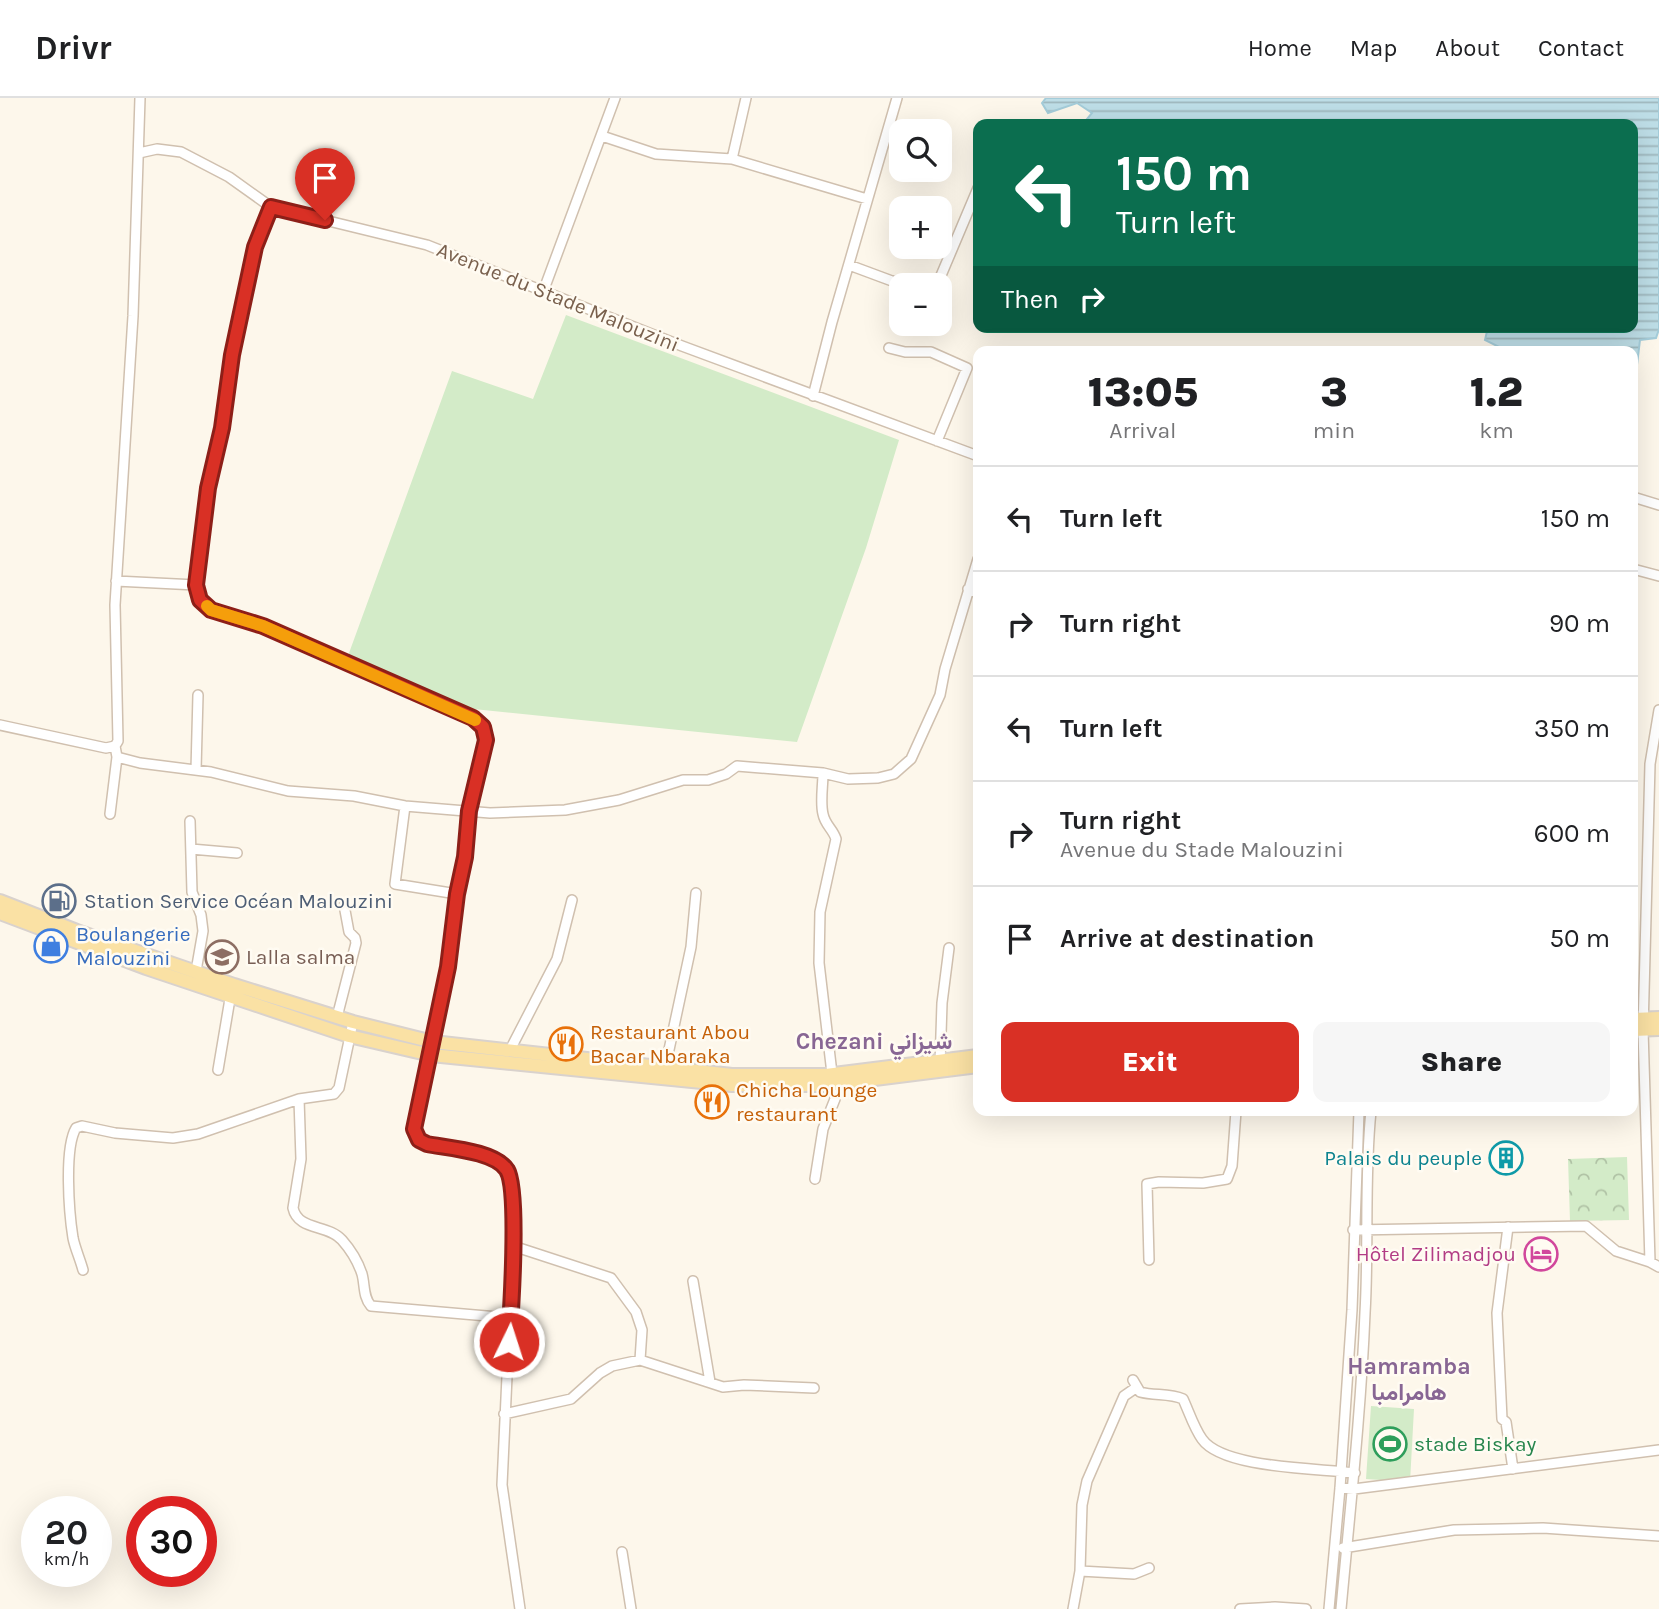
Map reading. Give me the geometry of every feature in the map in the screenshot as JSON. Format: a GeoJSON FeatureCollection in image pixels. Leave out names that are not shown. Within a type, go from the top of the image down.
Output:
{"type":"FeatureCollection","features":[{"type":"Feature","properties":{"kind":"main road"},"geometry":{"type":"LineString","coordinates":[[0,901],[77,931],[196,971],[232,991],[349,1036],[432,1048],[664,1073]]}},
{"type":"Feature","properties":{"kind":"main road"},"geometry":{"type":"LineString","coordinates":[[0,913],[146,968],[337,1017],[432,1048],[510,1050],[732,1085],[834,1079],[940,1065],[973,1057]]}},
{"type":"Feature","properties":{"kind":"main road"},"geometry":{"type":"LineString","coordinates":[[1638,1024],[1659,1018]]}},
{"type":"Feature","properties":{"kind":"main road"},"geometry":{"type":"LineString","coordinates":[[1638,1024],[1659,1029]]}},
{"type":"Feature","properties":{"kind":"main road"},"geometry":{"type":"LineString","coordinates":[[940,1065],[973,1066]]}},
{"type":"Feature","properties":{"kind":"street"},"geometry":{"type":"LineString","coordinates":[[110,814],[117,757],[115,746],[118,741],[116,581],[133,316],[140,98]]}},
{"type":"Feature","properties":{"kind":"street"},"geometry":{"type":"LineString","coordinates":[[543,292],[615,98]]}},
{"type":"Feature","properties":{"kind":"street"},"geometry":{"type":"LineString","coordinates":[[732,159],[746,98]]}},
{"type":"Feature","properties":{"kind":"street"},"geometry":{"type":"LineString","coordinates":[[813,396],[897,98]]}},
{"type":"Feature","properties":{"kind":"street"},"geometry":{"type":"LineString","coordinates":[[602,136],[656,154],[732,159],[867,198]]}},
{"type":"Feature","properties":{"kind":"street","name":"Avenue du Stade Malouzini"},"geometry":{"type":"LineString","coordinates":[[139,153],[157,149],[181,152],[229,177],[271,207],[427,246],[813,396],[973,454]]}},
{"type":"Feature","properties":{"kind":"street"},"geometry":{"type":"LineString","coordinates":[[942,273],[973,200]]}},
{"type":"Feature","properties":{"kind":"street"},"geometry":{"type":"LineString","coordinates":[[271,207],[255,247],[232,355],[222,428],[208,488],[196,585],[200,600],[211,610],[263,626],[473,718],[483,727],[486,740],[469,811],[465,857],[457,894],[448,967],[414,1129],[419,1140],[427,1144],[480,1154],[497,1161],[507,1170],[511,1183],[511,1318],[502,1485],[520,1609]]}},
{"type":"Feature","properties":{"kind":"street"},"geometry":{"type":"LineString","coordinates":[[849,265],[889,280]]}},
{"type":"Feature","properties":{"kind":"street"},"geometry":{"type":"LineString","coordinates":[[889,348],[905,352],[931,352],[967,368],[936,441]]}},
{"type":"Feature","properties":{"kind":"street"},"geometry":{"type":"LineString","coordinates":[[1638,499],[1659,505]]}},
{"type":"Feature","properties":{"kind":"street"},"geometry":{"type":"LineString","coordinates":[[1638,570],[1659,576]]}},
{"type":"Feature","properties":{"kind":"street"},"geometry":{"type":"LineString","coordinates":[[117,757],[140,763],[196,770],[288,790],[354,796],[405,806],[490,813],[565,810],[619,800],[682,780],[708,780],[726,774],[737,766],[823,773],[848,779],[894,775],[911,760],[943,687],[945,669],[973,574]]}},
{"type":"Feature","properties":{"kind":"street"},"geometry":{"type":"LineString","coordinates":[[116,581],[196,585]]}},
{"type":"Feature","properties":{"kind":"street"},"geometry":{"type":"LineString","coordinates":[[968,589],[973,591]]}},
{"type":"Feature","properties":{"kind":"street"},"geometry":{"type":"LineString","coordinates":[[196,770],[198,695]]}},
{"type":"Feature","properties":{"kind":"street"},"geometry":{"type":"LineString","coordinates":[[1650,1262],[1638,1024],[1654,798],[1650,764],[1659,710]]}},
{"type":"Feature","properties":{"kind":"street"},"geometry":{"type":"LineString","coordinates":[[0,725],[106,748],[115,746]]}},
{"type":"Feature","properties":{"kind":"street"},"geometry":{"type":"LineString","coordinates":[[815,1179],[823,1129],[835,1099],[819,962],[820,912],[835,839],[833,830],[826,823],[822,812],[823,773]]}},
{"type":"Feature","properties":{"kind":"street"},"geometry":{"type":"LineString","coordinates":[[405,806],[395,884],[457,894]]}},
{"type":"Feature","properties":{"kind":"street"},"geometry":{"type":"LineString","coordinates":[[190,821],[192,892],[201,915],[203,931],[196,971]]}},
{"type":"Feature","properties":{"kind":"street"},"geometry":{"type":"LineString","coordinates":[[191,849],[237,853]]}},
{"type":"Feature","properties":{"kind":"street"},"geometry":{"type":"LineString","coordinates":[[664,1073],[691,947],[696,893]]}},
{"type":"Feature","properties":{"kind":"street"},"geometry":{"type":"LineString","coordinates":[[510,1050],[556,960],[572,900]]}},
{"type":"Feature","properties":{"kind":"street"},"geometry":{"type":"LineString","coordinates":[[337,1017],[356,943],[349,932],[344,905]]}},
{"type":"Feature","properties":{"kind":"street"},"geometry":{"type":"LineString","coordinates":[[940,1065],[942,1003],[949,948]]}},
{"type":"Feature","properties":{"kind":"street"},"geometry":{"type":"LineString","coordinates":[[218,1070],[232,991]]}},
{"type":"Feature","properties":{"kind":"street"},"geometry":{"type":"LineString","coordinates":[[83,1270],[74,1239],[70,1200],[69,1163],[76,1128],[82,1126],[116,1133],[173,1138],[198,1134],[299,1099],[334,1094],[339,1088],[353,1022]]}},
{"type":"Feature","properties":{"kind":"street"},"geometry":{"type":"LineString","coordinates":[[299,1099],[301,1159],[293,1208],[295,1216],[301,1222],[330,1231],[341,1238],[362,1273],[367,1301],[371,1306],[511,1318]]}},
{"type":"Feature","properties":{"kind":"street"},"geometry":{"type":"LineString","coordinates":[[1149,1260],[1147,1184],[1203,1183],[1227,1179],[1232,1166],[1236,1116]]}},
{"type":"Feature","properties":{"kind":"street"},"geometry":{"type":"LineString","coordinates":[[1329,1609],[1352,1310],[1359,1116]]}},
{"type":"Feature","properties":{"kind":"street"},"geometry":{"type":"LineString","coordinates":[[1341,1609],[1354,1489],[1366,1311],[1371,1116]]}},
{"type":"Feature","properties":{"kind":"street"},"geometry":{"type":"LineString","coordinates":[[1353,1230],[1586,1226],[1616,1251],[1659,1267]]}},
{"type":"Feature","properties":{"kind":"street"},"geometry":{"type":"LineString","coordinates":[[1508,1227],[1497,1313],[1502,1419],[1506,1422],[1513,1469]]}},
{"type":"Feature","properties":{"kind":"street"},"geometry":{"type":"LineString","coordinates":[[513,1246],[611,1278],[636,1312],[642,1331],[640,1360]]}},
{"type":"Feature","properties":{"kind":"street"},"geometry":{"type":"LineString","coordinates":[[693,1281],[710,1382]]}},
{"type":"Feature","properties":{"kind":"street"},"geometry":{"type":"LineString","coordinates":[[504,1414],[571,1399],[611,1366],[640,1360],[723,1387],[744,1385],[814,1388]]}},
{"type":"Feature","properties":{"kind":"street"},"geometry":{"type":"LineString","coordinates":[[1073,1609],[1080,1571],[1082,1506],[1087,1481],[1124,1396],[1135,1383],[1140,1392],[1170,1394],[1183,1399],[1202,1439],[1214,1451],[1249,1462],[1355,1473]]}},
{"type":"Feature","properties":{"kind":"street"},"geometry":{"type":"LineString","coordinates":[[1340,1488],[1354,1489],[1659,1450]]}},
{"type":"Feature","properties":{"kind":"street"},"geometry":{"type":"LineString","coordinates":[[1335,1548],[1454,1530],[1543,1528],[1659,1536]]}},
{"type":"Feature","properties":{"kind":"street"},"geometry":{"type":"LineString","coordinates":[[622,1552],[631,1609]]}},
{"type":"Feature","properties":{"kind":"street"},"geometry":{"type":"LineString","coordinates":[[1080,1571],[1134,1574],[1149,1568]]}},
{"type":"Feature","properties":{"kind":"street"},"geometry":{"type":"LineString","coordinates":[[1240,1609],[1306,1609]]}},
{"type":"Feature","properties":{"kind":"green space"},"geometry":{"type":"Polygon","coordinates":[[[566,315],[899,440],[866,548],[797,742],[454,707],[345,664],[452,371],[533,399],[566,315]]]}},
{"type":"Feature","properties":{"kind":"green space"},"geometry":{"type":"Polygon","coordinates":[[[1627,1157],[1629,1220],[1570,1221],[1568,1159],[1627,1157]]]}},
{"type":"Feature","properties":{"kind":"green space","name":"stade Biskay"},"geometry":{"type":"Polygon","coordinates":[[[1371,1406],[1414,1409],[1410,1482],[1366,1479],[1371,1406]]]}},
{"type":"Feature","properties":{"kind":"water"},"geometry":{"type":"Polygon","coordinates":[[[1046,98],[1659,98],[1659,329],[1656,338],[1640,340],[1638,357],[1638,346],[1497,346],[1485,340],[1487,333],[1638,333],[1638,119],[1087,119],[1092,113],[1077,103],[1048,113],[1042,103],[1046,98]]]}},
{"type":"Feature","properties":{"kind":"slow traffic"},"geometry":{"type":"LineString","coordinates":[[207,606],[211,610],[263,626],[475,720]]}},
{"type":"Feature","properties":{"kind":"place","name":"Station Service Océan Malouzini"},"geometry":{"type":"Point","coordinates":[59,901]}},
{"type":"Feature","properties":{"kind":"place","name":"Boulangerie Malouzini"},"geometry":{"type":"Point","coordinates":[51,946]}},
{"type":"Feature","properties":{"kind":"place","name":"Lalla salma"},"geometry":{"type":"Point","coordinates":[222,957]}},
{"type":"Feature","properties":{"kind":"place","name":"Restaurant Abou Bacar Nbaraka"},"geometry":{"type":"Point","coordinates":[566,1044]}},
{"type":"Feature","properties":{"kind":"place","name":"Chicha Lounge restaurant"},"geometry":{"type":"Point","coordinates":[712,1102]}},
{"type":"Feature","properties":{"kind":"place","name":"Palais du peuple"},"geometry":{"type":"Point","coordinates":[1506,1158]}},
{"type":"Feature","properties":{"kind":"place","name":"Hôtel Zilimadjou"},"geometry":{"type":"Point","coordinates":[1541,1254]}},
{"type":"Feature","properties":{"kind":"place","name":"stade Biskay"},"geometry":{"type":"Point","coordinates":[1390,1444]}},
{"type":"Feature","properties":{"kind":"district","name":"Chezani شيزاني"},"geometry":{"type":"Point","coordinates":[874,1041]}},
{"type":"Feature","properties":{"kind":"district","name":"Hamramba هامرامبا"},"geometry":{"type":"Point","coordinates":[1409,1379]}},
{"type":"Feature","properties":{"kind":"route"},"geometry":{"type":"LineString","coordinates":[[325,220],[271,207],[255,247],[232,355],[222,428],[208,488],[196,585],[200,600],[211,610],[287,636],[473,718],[483,727],[486,740],[469,811],[465,857],[457,894],[448,967],[414,1129],[419,1140],[427,1144],[480,1154],[497,1161],[507,1170],[511,1183],[513,1246],[509,1342]]}}]}
